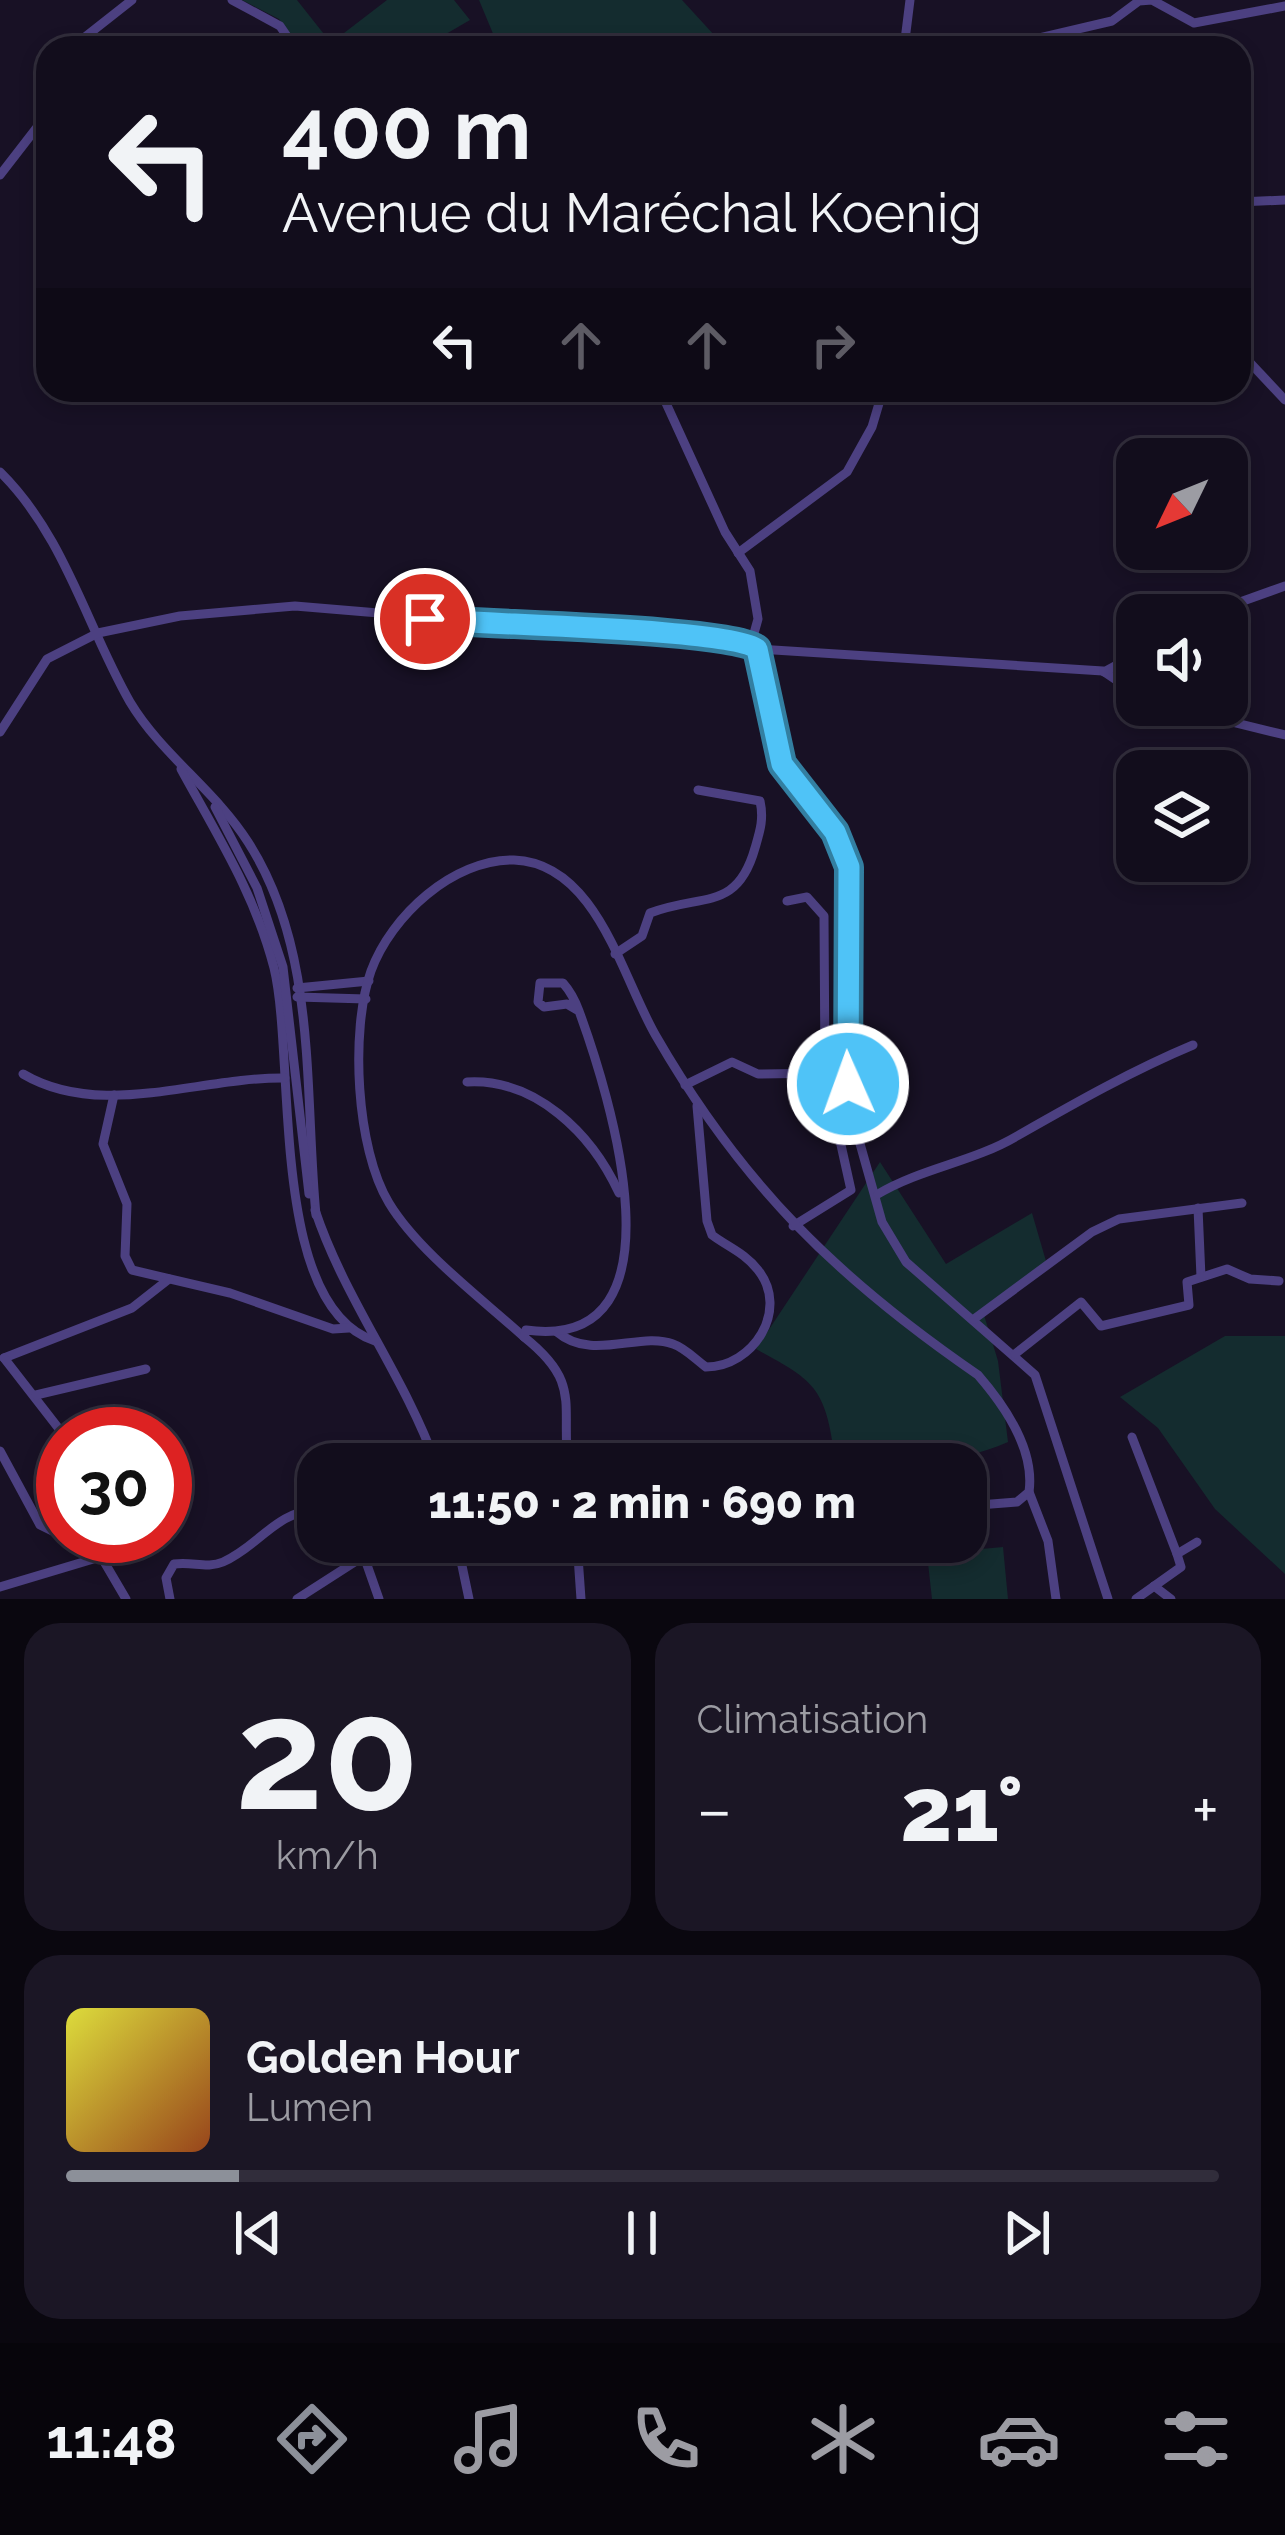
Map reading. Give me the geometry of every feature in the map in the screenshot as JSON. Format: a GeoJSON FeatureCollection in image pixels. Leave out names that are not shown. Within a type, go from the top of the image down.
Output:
{"type":"FeatureCollection","features":[{"type":"Feature","properties":{"kind":"street"},"geometry":{"type":"LineString","coordinates":[[86,36],[132,0]]}},
{"type":"Feature","properties":{"kind":"street"},"geometry":{"type":"LineString","coordinates":[[232,0],[280,26],[287,36]]}},
{"type":"Feature","properties":{"kind":"street"},"geometry":{"type":"LineString","coordinates":[[906,36],[910,0]]}},
{"type":"Feature","properties":{"kind":"street"},"geometry":{"type":"LineString","coordinates":[[1048,36],[1112,21],[1139,1],[1152,0],[1194,23],[1285,6]]}},
{"type":"Feature","properties":{"kind":"street"},"geometry":{"type":"LineString","coordinates":[[0,175],[36,128]]}},
{"type":"Feature","properties":{"kind":"street"},"geometry":{"type":"LineString","coordinates":[[1251,201],[1285,200]]}},
{"type":"Feature","properties":{"kind":"street"},"geometry":{"type":"LineString","coordinates":[[1251,364],[1285,400]]}},
{"type":"Feature","properties":{"kind":"street"},"geometry":{"type":"LineString","coordinates":[[666,402],[750,572],[757,608],[754,646],[782,764],[835,832],[849,867],[846,1061],[857,1133],[878,1193],[882,1222],[896,1250],[1035,1376],[1047,1400],[1056,1450],[1108,1599]]}},
{"type":"Feature","properties":{"kind":"street"},"geometry":{"type":"LineString","coordinates":[[738,553],[847,472],[880,402]]}},
{"type":"Feature","properties":{"kind":"street"},"geometry":{"type":"LineString","coordinates":[[0,472],[44,526],[130,701],[250,845],[267,878],[283,916],[301,993],[316,1215]]}},
{"type":"Feature","properties":{"kind":"street"},"geometry":{"type":"LineString","coordinates":[[1248,599],[1285,586]]}},
{"type":"Feature","properties":{"kind":"street"},"geometry":{"type":"LineString","coordinates":[[0,732],[47,658],[98,633],[180,616],[295,606],[1104,672],[1116,680]]}},
{"type":"Feature","properties":{"kind":"street"},"geometry":{"type":"LineString","coordinates":[[1104,672],[1116,665]]}},
{"type":"Feature","properties":{"kind":"street"},"geometry":{"type":"LineString","coordinates":[[1248,725],[1285,734]]}},
{"type":"Feature","properties":{"kind":"street"},"geometry":{"type":"LineString","coordinates":[[174,755],[227,843],[274,970],[293,1166],[312,1268],[349,1328]]}},
{"type":"Feature","properties":{"kind":"street"},"geometry":{"type":"LineString","coordinates":[[205,789],[257,888],[287,993],[301,1150],[316,1215],[339,1274],[426,1443]]}},
{"type":"Feature","properties":{"kind":"street"},"geometry":{"type":"LineString","coordinates":[[615,954],[643,936],[650,913],[732,893],[743,882],[763,821],[760,801],[698,790]]}},
{"type":"Feature","properties":{"kind":"street"},"geometry":{"type":"LineString","coordinates":[[569,1443],[570,1395],[524,1336],[430,1252],[390,1205],[368,1151],[361,1104],[366,999],[380,950],[444,880],[471,866],[499,861],[520,860],[566,881],[585,901],[697,1106],[793,1226],[877,1300],[978,1375],[1008,1413],[1048,1541],[1056,1599]]}},
{"type":"Feature","properties":{"kind":"street"},"geometry":{"type":"LineString","coordinates":[[787,901],[807,897],[824,916],[825,1073],[850,1190],[793,1226]]}},
{"type":"Feature","properties":{"kind":"street"},"geometry":{"type":"LineString","coordinates":[[301,993],[369,981]]}},
{"type":"Feature","properties":{"kind":"street"},"geometry":{"type":"LineString","coordinates":[[524,1336],[526,1330],[557,1332],[587,1320],[612,1295],[626,1258],[625,1210],[612,1117],[579,1011],[563,983],[540,983],[538,1002],[544,1007],[567,1004],[579,1011]]}},
{"type":"Feature","properties":{"kind":"street"},"geometry":{"type":"LineString","coordinates":[[287,993],[366,999]]}},
{"type":"Feature","properties":{"kind":"street"},"geometry":{"type":"LineString","coordinates":[[878,1193],[912,1174],[998,1146],[1096,1089],[1193,1045]]}},
{"type":"Feature","properties":{"kind":"street"},"geometry":{"type":"LineString","coordinates":[[686,1085],[732,1062],[758,1075],[825,1073]]}},
{"type":"Feature","properties":{"kind":"street"},"geometry":{"type":"LineString","coordinates":[[22,1074],[50,1091],[115,1095],[285,1078]]}},
{"type":"Feature","properties":{"kind":"street"},"geometry":{"type":"LineString","coordinates":[[467,1082],[506,1084],[556,1111],[603,1164],[625,1210]]}},
{"type":"Feature","properties":{"kind":"street"},"geometry":{"type":"LineString","coordinates":[[115,1095],[103,1144],[127,1204],[125,1256],[132,1270],[333,1329],[349,1328],[375,1341]]}},
{"type":"Feature","properties":{"kind":"street"},"geometry":{"type":"LineString","coordinates":[[557,1332],[569,1340],[607,1346],[668,1341],[706,1366],[718,1367],[752,1349],[762,1334],[771,1296],[766,1282],[736,1249],[712,1235],[707,1221],[697,1106]]}},
{"type":"Feature","properties":{"kind":"street"},"geometry":{"type":"LineString","coordinates":[[974,1319],[1092,1232],[1134,1214],[1174,1215],[1242,1204]]}},
{"type":"Feature","properties":{"kind":"street"},"geometry":{"type":"LineString","coordinates":[[1198,1208],[1201,1277]]}},
{"type":"Feature","properties":{"kind":"street"},"geometry":{"type":"LineString","coordinates":[[1015,1354],[1081,1302],[1101,1326],[1189,1305],[1187,1282],[1227,1269],[1250,1279],[1280,1281]]}},
{"type":"Feature","properties":{"kind":"street"},"geometry":{"type":"LineString","coordinates":[[44,1407],[2,1356],[131,1309],[169,1279]]}},
{"type":"Feature","properties":{"kind":"street"},"geometry":{"type":"LineString","coordinates":[[36,1395],[146,1370]]}},
{"type":"Feature","properties":{"kind":"street"},"geometry":{"type":"LineString","coordinates":[[1132,1437],[1181,1567],[1136,1599]]}},
{"type":"Feature","properties":{"kind":"street"},"geometry":{"type":"LineString","coordinates":[[0,1451],[36,1518]]}},
{"type":"Feature","properties":{"kind":"street"},"geometry":{"type":"LineString","coordinates":[[0,1486],[14,1477]]}},
{"type":"Feature","properties":{"kind":"street"},"geometry":{"type":"LineString","coordinates":[[987,1504],[1016,1502],[1029,1492]]}},
{"type":"Feature","properties":{"kind":"street"},"geometry":{"type":"LineString","coordinates":[[170,1599],[166,1578],[175,1564],[218,1564],[297,1512]]}},
{"type":"Feature","properties":{"kind":"street"},"geometry":{"type":"LineString","coordinates":[[1177,1554],[1197,1542]]}},
{"type":"Feature","properties":{"kind":"street"},"geometry":{"type":"LineString","coordinates":[[0,1587],[74,1563]]}},
{"type":"Feature","properties":{"kind":"street"},"geometry":{"type":"LineString","coordinates":[[103,1563],[126,1599]]}},
{"type":"Feature","properties":{"kind":"street"},"geometry":{"type":"LineString","coordinates":[[297,1599],[353,1563]]}},
{"type":"Feature","properties":{"kind":"street"},"geometry":{"type":"LineString","coordinates":[[367,1563],[380,1599]]}},
{"type":"Feature","properties":{"kind":"street"},"geometry":{"type":"LineString","coordinates":[[461,1563],[467,1598]]}},
{"type":"Feature","properties":{"kind":"street"},"geometry":{"type":"LineString","coordinates":[[578,1563],[580,1598]]}},
{"type":"Feature","properties":{"kind":"street"},"geometry":{"type":"LineString","coordinates":[[1154,1586],[1171,1599]]}},
{"type":"Feature","properties":{"kind":"green space"},"geometry":{"type":"Polygon","coordinates":[[[242,0],[297,0],[325,36],[291,36],[279,19],[242,0]]]}},
{"type":"Feature","properties":{"kind":"green space"},"geometry":{"type":"Polygon","coordinates":[[[387,0],[454,0],[470,20],[443,36],[340,36],[387,0]]]}},
{"type":"Feature","properties":{"kind":"green space"},"geometry":{"type":"Polygon","coordinates":[[[479,0],[682,0],[715,36],[494,36],[479,0]]]}},
{"type":"Feature","properties":{"kind":"green space"},"geometry":{"type":"Polygon","coordinates":[[[880,1162],[946,1264],[1032,1213],[1048,1268],[984,1315],[998,1361],[1008,1442],[987,1450],[987,1443],[833,1443],[824,1408],[811,1385],[756,1349],[880,1162]]]}},
{"type":"Feature","properties":{"kind":"green space"},"geometry":{"type":"Polygon","coordinates":[[[1225,1336],[1285,1336],[1285,1574],[1215,1509],[1158,1428],[1120,1397],[1225,1336]]]}},
{"type":"Feature","properties":{"kind":"green space"},"geometry":{"type":"Polygon","coordinates":[[[1003,1547],[1008,1599],[932,1599],[928,1563],[987,1563],[987,1548],[1003,1547]]]}},
{"type":"Feature","properties":{"kind":"route"},"geometry":{"type":"LineString","coordinates":[[425,619],[680,634],[740,641],[757,649],[782,764],[835,832],[849,867],[848,1084]]}}]}
